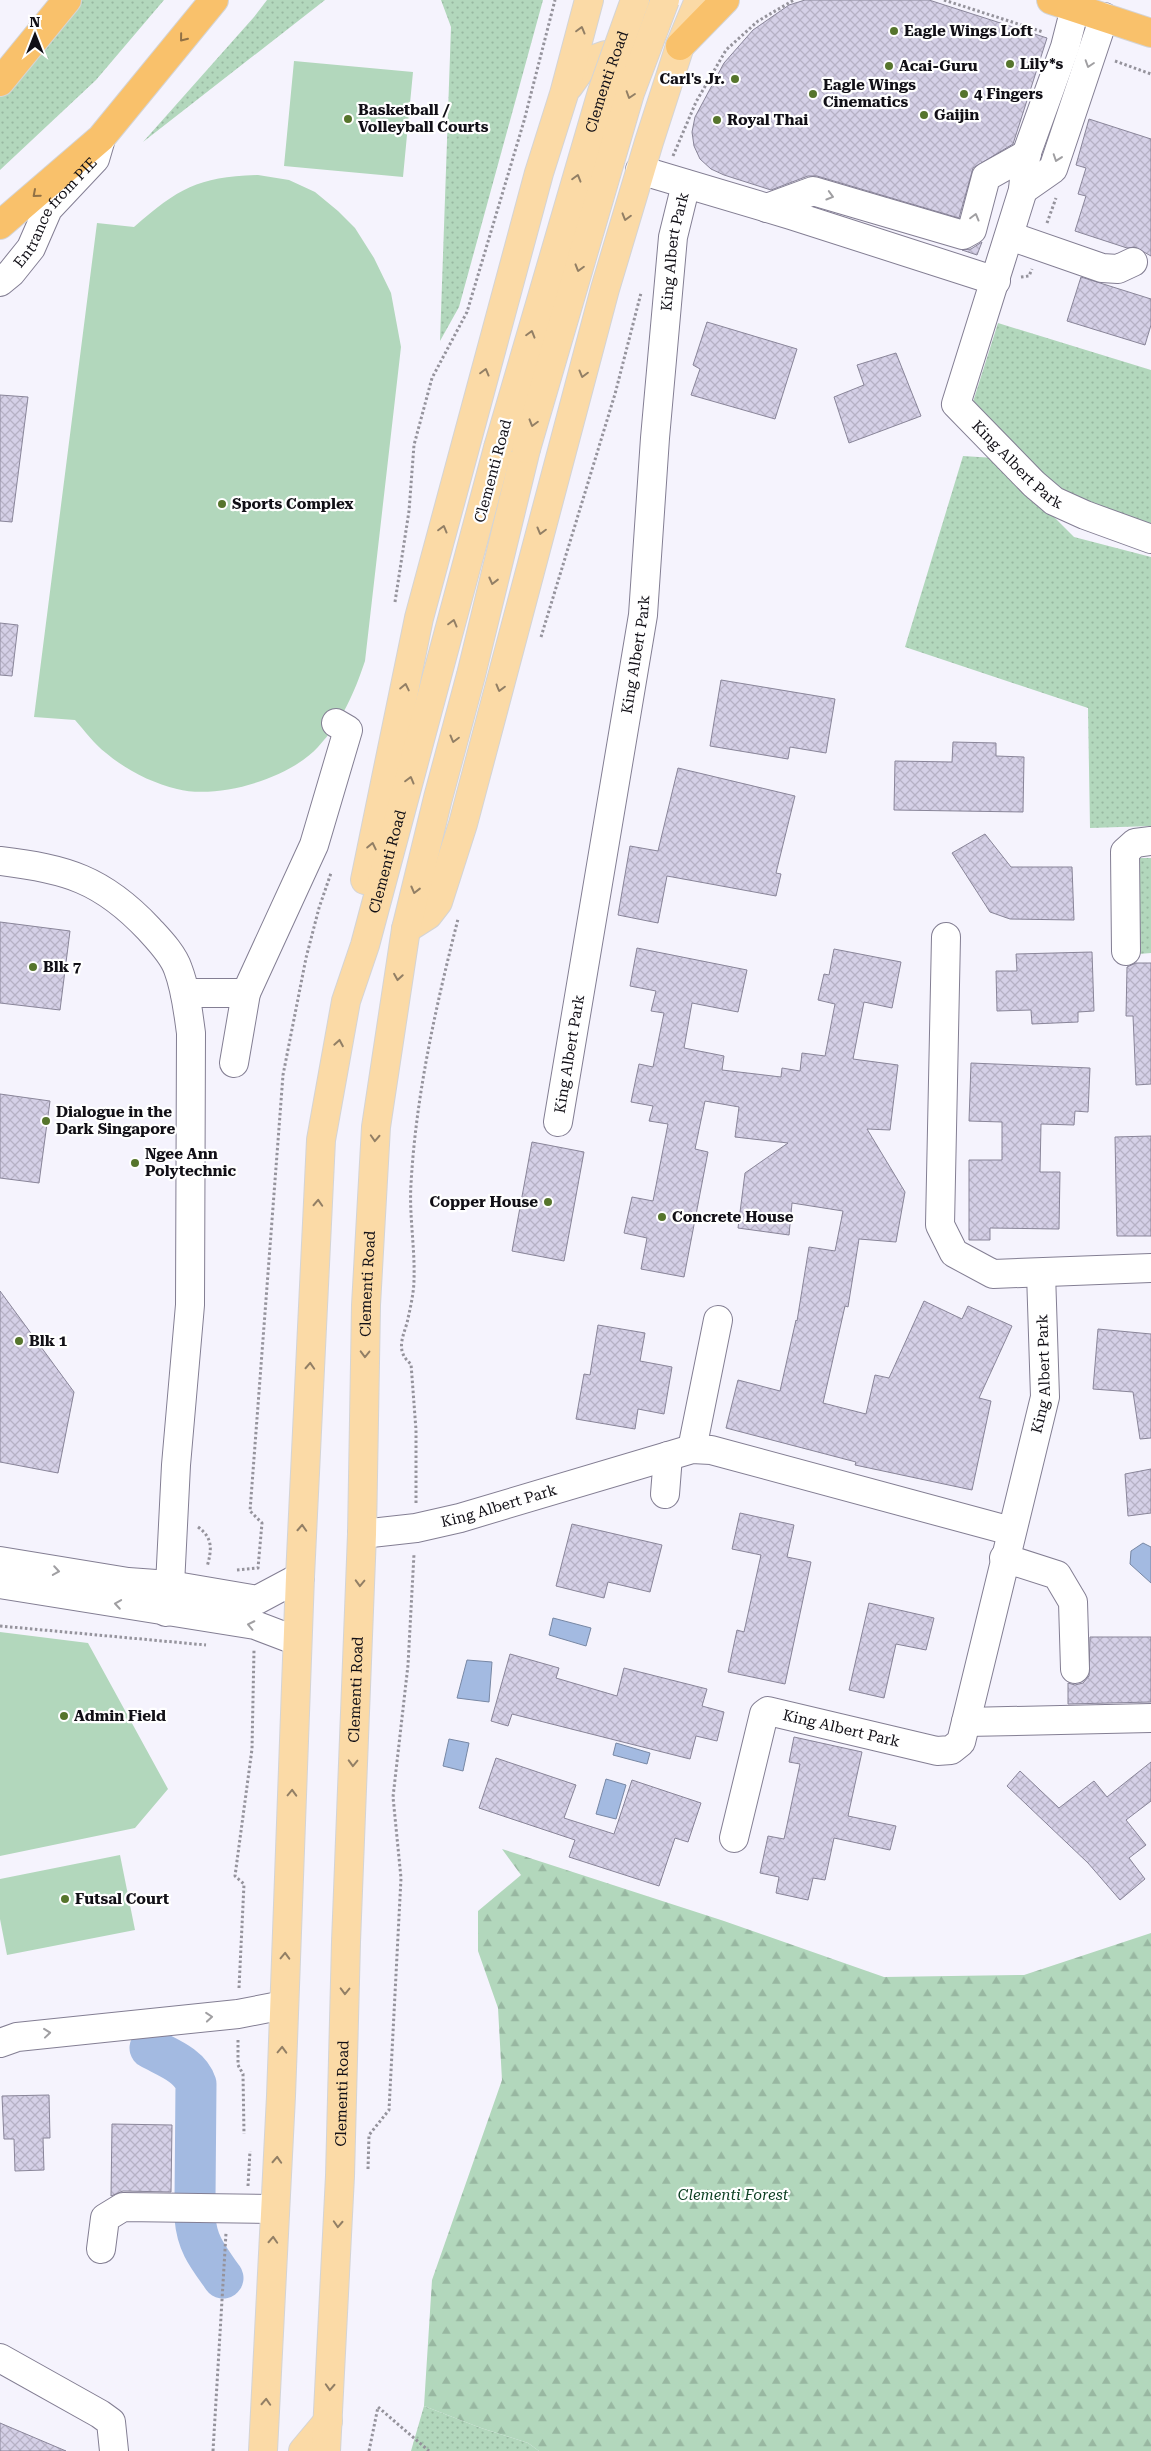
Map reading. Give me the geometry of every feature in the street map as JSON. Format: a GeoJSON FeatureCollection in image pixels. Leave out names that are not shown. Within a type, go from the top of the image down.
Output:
{"type":"FeatureCollection","features":[{"type":"Feature","properties":{"kind":"highway"},"geometry":{"type":"LineString","coordinates":[[0,82],[67,0]]}},
{"type":"Feature","properties":{"kind":"highway"},"geometry":{"type":"LineString","coordinates":[[0,225],[101,138],[214,0]]}},
{"type":"Feature","properties":{"kind":"highway"},"geometry":{"type":"LineString","coordinates":[[680,46],[725,0]]}},
{"type":"Feature","properties":{"kind":"highway"},"geometry":{"type":"LineString","coordinates":[[1063,4],[1151,33]]}},
{"type":"Feature","properties":{"kind":"main road","name":"Clementi Road"},"geometry":{"type":"LineString","coordinates":[[365,945],[359,926],[358,912],[419,618],[539,173],[564,94],[589,0]]}},
{"type":"Feature","properties":{"kind":"main road","name":"Clementi Road"},"geometry":{"type":"LineString","coordinates":[[263,2451],[284,2004],[297,1641],[321,1140],[346,1001],[365,945],[498,448],[602,92],[635,0]]}},
{"type":"Feature","properties":{"kind":"main road","name":"Clementi Road"},"geometry":{"type":"LineString","coordinates":[[326,2451],[340,2176],[346,1942],[362,1534],[366,1306],[376,1127],[406,929],[438,798],[471,676],[526,449],[630,93],[665,0]]}},
{"type":"Feature","properties":{"kind":"main road"},"geometry":{"type":"LineString","coordinates":[[406,929],[428,916],[438,902],[464,824],[605,288],[664,178],[668,90],[680,46],[699,0]]}},
{"type":"Feature","properties":{"kind":"main road"},"geometry":{"type":"LineString","coordinates":[[564,94],[586,62],[606,55],[632,63],[668,90]]}},
{"type":"Feature","properties":{"kind":"main road"},"geometry":{"type":"LineString","coordinates":[[303,2451],[328,2421]]}},
{"type":"Feature","properties":{"kind":"street","name":"King Albert Park"},"geometry":{"type":"LineString","coordinates":[[1063,4],[1045,103],[1027,154],[1023,190],[956,404],[1054,500],[1085,515],[1151,539]]}},
{"type":"Feature","properties":{"kind":"street"},"geometry":{"type":"LineString","coordinates":[[1023,190],[1053,169],[1104,17]]}},
{"type":"Feature","properties":{"kind":"street"},"geometry":{"type":"LineString","coordinates":[[1045,103],[1072,112]]}},
{"type":"Feature","properties":{"kind":"street","name":"Entrance from PIE"},"geometry":{"type":"LineString","coordinates":[[0,282],[31,248],[48,209],[94,159],[101,138]]}},
{"type":"Feature","properties":{"kind":"street"},"geometry":{"type":"LineString","coordinates":[[767,208],[813,191],[963,235],[972,230],[986,177],[1027,154]]}},
{"type":"Feature","properties":{"kind":"street","name":"King Albert Park"},"geometry":{"type":"LineString","coordinates":[[558,1122],[643,615],[655,438],[673,237],[664,178],[767,208],[996,281]]}},
{"type":"Feature","properties":{"kind":"street"},"geometry":{"type":"LineString","coordinates":[[1010,236],[1102,268],[1118,269],[1133,262]]}},
{"type":"Feature","properties":{"kind":"street"},"geometry":{"type":"LineString","coordinates":[[234,1063],[246,993],[314,845],[348,730],[336,724]]}},
{"type":"Feature","properties":{"kind":"street"},"geometry":{"type":"LineString","coordinates":[[1126,951],[1125,852],[1135,843],[1151,841]]}},
{"type":"Feature","properties":{"kind":"street"},"geometry":{"type":"LineString","coordinates":[[0,861],[75,875],[104,889],[134,913],[160,942],[178,967],[185,993],[191,1033],[190,1305],[176,1465],[170,1585],[166,1612]]}},
{"type":"Feature","properties":{"kind":"street"},"geometry":{"type":"LineString","coordinates":[[946,937],[940,1225],[954,1252],[993,1274],[1151,1268]]}},
{"type":"Feature","properties":{"kind":"street"},"geometry":{"type":"LineString","coordinates":[[185,993],[246,993]]}},
{"type":"Feature","properties":{"kind":"street","name":"King Albert Park"},"geometry":{"type":"LineString","coordinates":[[734,1838],[764,1714],[768,1711],[937,1751],[951,1750],[961,1742],[1004,1558],[1045,1397],[1041,1273]]}},
{"type":"Feature","properties":{"kind":"street"},"geometry":{"type":"LineString","coordinates":[[666,1494],[718,1320]]}},
{"type":"Feature","properties":{"kind":"street","name":"King Albert Park"},"geometry":{"type":"LineString","coordinates":[[362,1534],[416,1528],[460,1518],[680,1452],[711,1450],[1011,1531]]}},
{"type":"Feature","properties":{"kind":"street"},"geometry":{"type":"LineString","coordinates":[[1004,1558],[1057,1575],[1073,1602],[1075,1669]]}},
{"type":"Feature","properties":{"kind":"street"},"geometry":{"type":"LineString","coordinates":[[0,1562],[128,1582],[170,1585],[257,1600],[300,1577]]}},
{"type":"Feature","properties":{"kind":"street"},"geometry":{"type":"LineString","coordinates":[[0,1584],[255,1625],[297,1641]]}},
{"type":"Feature","properties":{"kind":"street"},"geometry":{"type":"LineString","coordinates":[[966,1722],[1151,1718]]}},
{"type":"Feature","properties":{"kind":"street"},"geometry":{"type":"LineString","coordinates":[[0,2043],[17,2037],[46,2033],[238,2014],[284,2004]]}},
{"type":"Feature","properties":{"kind":"street"},"geometry":{"type":"LineString","coordinates":[[101,2249],[105,2218],[113,2211],[123,2208],[275,2209]]}},
{"type":"Feature","properties":{"kind":"street"},"geometry":{"type":"LineString","coordinates":[[0,2358],[100,2414],[110,2422],[114,2451]]}},
{"type":"Feature","properties":{"kind":"path"},"geometry":{"type":"LineString","coordinates":[[395,604],[409,512],[414,445],[424,407],[432,378],[466,312],[524,121],[555,0]]}},
{"type":"Feature","properties":{"kind":"path"},"geometry":{"type":"LineString","coordinates":[[664,178],[696,102],[726,50],[758,21],[794,0]]}},
{"type":"Feature","properties":{"kind":"path"},"geometry":{"type":"LineString","coordinates":[[944,0],[1045,33]]}},
{"type":"Feature","properties":{"kind":"path"},"geometry":{"type":"LineString","coordinates":[[1106,58],[1151,74]]}},
{"type":"Feature","properties":{"kind":"path"},"geometry":{"type":"LineString","coordinates":[[540,640],[615,394],[643,283]]}},
{"type":"Feature","properties":{"kind":"path"},"geometry":{"type":"LineString","coordinates":[[258,1568],[262,1523],[250,1511],[283,1074],[306,958],[331,872]]}},
{"type":"Feature","properties":{"kind":"path"},"geometry":{"type":"LineString","coordinates":[[368,2169],[369,2135],[388,2110],[401,1878],[393,1797],[408,1665],[416,1528],[416,1430],[411,1364],[404,1359],[401,1351],[401,1338],[406,1324],[414,1280],[411,1186],[417,1120],[437,1001],[459,915]]}},
{"type":"Feature","properties":{"kind":"path"},"geometry":{"type":"LineString","coordinates":[[0,1626],[209,1645]]}},
{"type":"Feature","properties":{"kind":"path"},"geometry":{"type":"LineString","coordinates":[[244,2134],[243,2074],[238,2065],[238,2014],[244,1884],[235,1876],[252,1749],[254,1649],[245,1648]]}},
{"type":"Feature","properties":{"kind":"path"},"geometry":{"type":"LineString","coordinates":[[213,2451],[217,2360],[226,2264],[226,2197],[236,2197],[248,2189],[250,2151]]}},
{"type":"Feature","properties":{"kind":"path"},"geometry":{"type":"LineString","coordinates":[[369,2451],[378,2407],[429,2451]]}},
{"type":"Feature","properties":{"kind":"green space"},"geometry":{"type":"Polygon","coordinates":[[[74,0],[164,0],[96,80],[0,170],[0,79],[74,0]]]}},
{"type":"Feature","properties":{"kind":"green space"},"geometry":{"type":"Polygon","coordinates":[[[267,0],[325,0],[143,142],[254,17],[267,0]]]}},
{"type":"Feature","properties":{"kind":"green space"},"geometry":{"type":"Polygon","coordinates":[[[441,0],[543,0],[459,307],[440,341],[451,27],[441,0]]]}},
{"type":"Feature","properties":{"kind":"green space","name":"Basketball / Volleyball Courts"},"geometry":{"type":"Polygon","coordinates":[[[294,61],[413,72],[403,177],[284,166],[294,61]]]}},
{"type":"Feature","properties":{"kind":"green space","name":"Sports Complex"},"geometry":{"type":"Polygon","coordinates":[[[258,175],[289,180],[315,192],[355,228],[374,258],[391,293],[401,347],[365,661],[352,696],[341,717],[318,747],[306,758],[290,768],[272,777],[232,789],[194,792],[168,786],[131,770],[94,742],[75,720],[34,717],[97,223],[134,227],[164,203],[190,187],[220,178],[258,175]]]}},
{"type":"Feature","properties":{"kind":"green space"},"geometry":{"type":"Polygon","coordinates":[[[998,323],[1151,370],[1151,527],[1060,494],[972,405],[998,323]]]}},
{"type":"Feature","properties":{"kind":"green space"},"geometry":{"type":"Polygon","coordinates":[[[963,456],[995,458],[1074,537],[1151,557],[1151,826],[1090,828],[1088,708],[905,647],[963,456]]]}},
{"type":"Feature","properties":{"kind":"green space"},"geometry":{"type":"Polygon","coordinates":[[[1137,858],[1151,858],[1151,953],[1139,954],[1137,858]]]}},
{"type":"Feature","properties":{"kind":"green space","name":"Admin Field"},"geometry":{"type":"Polygon","coordinates":[[[0,1632],[88,1643],[168,1789],[135,1828],[0,1856],[0,1632]]]}},
{"type":"Feature","properties":{"kind":"green space","name":"Clementi Forest"},"geometry":{"type":"Polygon","coordinates":[[[502,1849],[724,1921],[884,1977],[1024,1975],[1151,1933],[1151,2451],[539,2451],[528,2443],[481,2428],[424,2406],[432,2280],[502,2080],[498,2008],[478,1951],[478,1911],[521,1875],[502,1849]]]}},
{"type":"Feature","properties":{"kind":"green space","name":"Futsal Court"},"geometry":{"type":"Polygon","coordinates":[[[120,1855],[135,1930],[7,1955],[0,1919],[0,1879],[120,1855]]]}},
{"type":"Feature","properties":{"kind":"green space"},"geometry":{"type":"Polygon","coordinates":[[[424,2406],[481,2428],[528,2443],[539,2451],[411,2451],[424,2406]]]}},
{"type":"Feature","properties":{"kind":"water"},"geometry":{"type":"Polygon","coordinates":[[[1143,1543],[1151,1547],[1151,1583],[1130,1564],[1131,1551],[1143,1543]]]}},
{"type":"Feature","properties":{"kind":"water"},"geometry":{"type":"Polygon","coordinates":[[[553,1618],[591,1628],[586,1646],[549,1635],[553,1618]]]}},
{"type":"Feature","properties":{"kind":"water"},"geometry":{"type":"Polygon","coordinates":[[[467,1660],[492,1662],[489,1702],[457,1698],[467,1660]]]}},
{"type":"Feature","properties":{"kind":"water"},"geometry":{"type":"Polygon","coordinates":[[[449,1739],[469,1743],[463,1771],[443,1766],[449,1739]]]}},
{"type":"Feature","properties":{"kind":"water"},"geometry":{"type":"Polygon","coordinates":[[[616,1743],[650,1753],[647,1764],[613,1755],[616,1743]]]}},
{"type":"Feature","properties":{"kind":"water"},"geometry":{"type":"Polygon","coordinates":[[[606,1779],[626,1785],[616,1819],[596,1814],[606,1779]]]}},
{"type":"Feature","properties":{"kind":"building"},"geometry":{"type":"Polygon","coordinates":[[[805,0],[929,0],[1047,38],[1013,144],[973,168],[959,218],[817,176],[808,176],[771,190],[724,175],[711,169],[700,159],[694,146],[692,132],[695,117],[724,63],[753,30],[789,5],[805,0]]]}},
{"type":"Feature","properties":{"kind":"building"},"geometry":{"type":"Polygon","coordinates":[[[1089,119],[1151,139],[1151,256],[1135,247],[1127,248],[1075,231],[1086,196],[1078,194],[1086,168],[1076,165],[1089,119]]]}},
{"type":"Feature","properties":{"kind":"building"},"geometry":{"type":"Polygon","coordinates":[[[982,242],[977,255],[962,250],[971,249],[982,242]]]}},
{"type":"Feature","properties":{"kind":"building"},"geometry":{"type":"Polygon","coordinates":[[[1081,277],[1151,299],[1151,325],[1145,345],[1067,321],[1081,277]]]}},
{"type":"Feature","properties":{"kind":"building"},"geometry":{"type":"Polygon","coordinates":[[[707,322],[797,349],[775,419],[691,395],[700,369],[693,365],[707,322]]]}},
{"type":"Feature","properties":{"kind":"building"},"geometry":{"type":"Polygon","coordinates":[[[896,353],[921,416],[849,443],[834,397],[864,385],[857,365],[896,353]]]}},
{"type":"Feature","properties":{"kind":"building"},"geometry":{"type":"Polygon","coordinates":[[[0,395],[28,397],[12,522],[0,521],[0,395]]]}},
{"type":"Feature","properties":{"kind":"building"},"geometry":{"type":"Polygon","coordinates":[[[0,623],[18,625],[12,676],[0,675],[0,623]]]}},
{"type":"Feature","properties":{"kind":"building"},"geometry":{"type":"Polygon","coordinates":[[[721,680],[835,699],[826,753],[790,747],[788,759],[710,746],[721,680]]]}},
{"type":"Feature","properties":{"kind":"building"},"geometry":{"type":"Polygon","coordinates":[[[953,742],[996,743],[996,756],[1024,757],[1023,812],[894,810],[895,761],[952,762],[953,742]]]}},
{"type":"Feature","properties":{"kind":"building"},"geometry":{"type":"Polygon","coordinates":[[[678,768],[795,796],[776,873],[781,874],[776,896],[667,876],[658,923],[618,915],[630,846],[658,851],[678,768]]]}},
{"type":"Feature","properties":{"kind":"building"},"geometry":{"type":"Polygon","coordinates":[[[985,834],[1011,867],[1072,867],[1074,920],[1010,919],[990,912],[952,853],[985,834]]]}},
{"type":"Feature","properties":{"kind":"building","name":"Blk 7"},"geometry":{"type":"Polygon","coordinates":[[[0,922],[70,931],[60,1010],[0,1003],[0,922]]]}},
{"type":"Feature","properties":{"kind":"building"},"geometry":{"type":"Polygon","coordinates":[[[637,948],[747,970],[738,1012],[692,1003],[684,1048],[724,1056],[722,1070],[781,1077],[782,1068],[800,1071],[802,1053],[825,1056],[835,1004],[818,1000],[824,974],[829,975],[834,949],[901,962],[892,1008],[864,1002],[853,1059],[898,1065],[890,1130],[867,1129],[905,1192],[896,1242],[859,1239],[848,1307],[845,1306],[823,1403],[866,1414],[875,1375],[889,1378],[924,1301],[962,1319],[968,1306],[1012,1326],[979,1398],[991,1401],[972,1490],[855,1465],[856,1462],[726,1428],[738,1380],[780,1391],[797,1321],[809,1247],[835,1251],[843,1211],[792,1203],[789,1235],[738,1228],[745,1173],[788,1143],[735,1137],[739,1107],[705,1101],[695,1149],[708,1152],[684,1277],[641,1269],[647,1238],[624,1233],[632,1197],[653,1201],[668,1124],[649,1121],[653,1106],[631,1102],[639,1064],[653,1067],[664,1013],[651,1011],[656,991],[630,986],[637,948]]]}},
{"type":"Feature","properties":{"kind":"building"},"geometry":{"type":"Polygon","coordinates":[[[1092,952],[1094,1011],[1078,1012],[1078,1022],[1032,1024],[1031,1010],[997,1011],[996,971],[1017,971],[1016,954],[1092,952]]]}},
{"type":"Feature","properties":{"kind":"building"},"geometry":{"type":"Polygon","coordinates":[[[1136,963],[1151,963],[1151,1084],[1136,1085],[1133,1016],[1126,1016],[1127,967],[1136,963]]]}},
{"type":"Feature","properties":{"kind":"building"},"geometry":{"type":"Polygon","coordinates":[[[971,1063],[1090,1068],[1088,1112],[1075,1111],[1074,1125],[1041,1124],[1040,1172],[1060,1172],[1059,1229],[990,1228],[990,1240],[969,1240],[969,1160],[1002,1160],[1002,1122],[969,1121],[971,1063]]]}},
{"type":"Feature","properties":{"kind":"building"},"geometry":{"type":"Polygon","coordinates":[[[0,1094],[50,1101],[39,1183],[0,1178],[0,1094]]]}},
{"type":"Feature","properties":{"kind":"building"},"geometry":{"type":"Polygon","coordinates":[[[1151,1136],[1151,1236],[1117,1236],[1115,1137],[1151,1136]]]}},
{"type":"Feature","properties":{"kind":"building","name":"Copper House"},"geometry":{"type":"Polygon","coordinates":[[[532,1142],[584,1152],[564,1261],[512,1251],[532,1142]]]}},
{"type":"Feature","properties":{"kind":"building","name":"Blk 1"},"geometry":{"type":"Polygon","coordinates":[[[0,1291],[74,1392],[58,1473],[0,1462],[0,1291]]]}},
{"type":"Feature","properties":{"kind":"building"},"geometry":{"type":"Polygon","coordinates":[[[598,1325],[645,1333],[640,1361],[672,1367],[664,1414],[638,1409],[635,1429],[576,1419],[584,1374],[590,1375],[598,1325]]]}},
{"type":"Feature","properties":{"kind":"building"},"geometry":{"type":"Polygon","coordinates":[[[1098,1329],[1151,1334],[1151,1438],[1140,1439],[1133,1392],[1093,1389],[1098,1329]]]}},
{"type":"Feature","properties":{"kind":"building"},"geometry":{"type":"Polygon","coordinates":[[[1151,1469],[1151,1513],[1128,1516],[1125,1474],[1151,1469]]]}},
{"type":"Feature","properties":{"kind":"building"},"geometry":{"type":"Polygon","coordinates":[[[740,1513],[794,1525],[787,1557],[811,1562],[785,1684],[728,1672],[737,1630],[744,1632],[761,1555],[732,1549],[740,1513]]]}},
{"type":"Feature","properties":{"kind":"building"},"geometry":{"type":"Polygon","coordinates":[[[572,1524],[662,1545],[650,1592],[608,1582],[604,1598],[556,1586],[572,1524]]]}},
{"type":"Feature","properties":{"kind":"building"},"geometry":{"type":"Polygon","coordinates":[[[869,1603],[934,1618],[926,1650],[896,1644],[884,1698],[849,1690],[869,1603]]]}},
{"type":"Feature","properties":{"kind":"building"},"geometry":{"type":"Polygon","coordinates":[[[1090,1637],[1151,1637],[1151,1702],[1068,1704],[1068,1683],[1075,1685],[1083,1683],[1089,1676],[1090,1637]]]}},
{"type":"Feature","properties":{"kind":"building"},"geometry":{"type":"Polygon","coordinates":[[[510,1654],[559,1668],[556,1678],[617,1696],[624,1668],[707,1689],[702,1706],[724,1712],[717,1741],[696,1736],[690,1759],[512,1714],[508,1726],[491,1721],[510,1654]]]}},
{"type":"Feature","properties":{"kind":"building"},"geometry":{"type":"Polygon","coordinates":[[[794,1737],[862,1752],[848,1816],[896,1826],[890,1850],[834,1838],[825,1880],[813,1878],[808,1900],[776,1893],[779,1877],[760,1873],[768,1836],[784,1839],[800,1764],[789,1762],[794,1737]]]}},
{"type":"Feature","properties":{"kind":"building"},"geometry":{"type":"Polygon","coordinates":[[[496,1758],[576,1785],[564,1818],[614,1834],[632,1780],[701,1803],[688,1842],[675,1838],[659,1886],[569,1857],[575,1840],[479,1808],[496,1758]]]}},
{"type":"Feature","properties":{"kind":"building"},"geometry":{"type":"Polygon","coordinates":[[[1151,1762],[1151,1801],[1126,1820],[1146,1845],[1129,1858],[1145,1879],[1120,1900],[1088,1863],[1007,1786],[1020,1771],[1059,1808],[1094,1781],[1107,1797],[1151,1762]]]}},
{"type":"Feature","properties":{"kind":"building"},"geometry":{"type":"Polygon","coordinates":[[[49,2095],[50,2138],[43,2138],[44,2170],[15,2171],[14,2139],[4,2139],[2,2096],[49,2095]]]}},
{"type":"Feature","properties":{"kind":"building"},"geometry":{"type":"Polygon","coordinates":[[[112,2124],[172,2125],[171,2192],[123,2191],[111,2196],[112,2124]]]}},
{"type":"Feature","properties":{"kind":"building"},"geometry":{"type":"Polygon","coordinates":[[[0,2423],[66,2451],[0,2451],[0,2423]]]}},
{"type":"Feature","properties":{"kind":"waterway"},"geometry":{"type":"LineString","coordinates":[[150,2048],[183,2067],[193,2077],[196,2084],[195,2198]]}},
{"type":"Feature","properties":{"kind":"waterway"},"geometry":{"type":"LineString","coordinates":[[195,2218],[201,2243],[208,2257],[223,2278]]}},
{"type":"Feature","properties":{"kind":"place","name":"Eagle Wings Loft"},"geometry":{"type":"Point","coordinates":[894,31]}},
{"type":"Feature","properties":{"kind":"place","name":"Lily*s"},"geometry":{"type":"Point","coordinates":[1010,64]}},
{"type":"Feature","properties":{"kind":"place","name":"Acai-Guru"},"geometry":{"type":"Point","coordinates":[889,66]}},
{"type":"Feature","properties":{"kind":"place","name":"Carl's Jr."},"geometry":{"type":"Point","coordinates":[735,79]}},
{"type":"Feature","properties":{"kind":"place","name":"Eagle Wings Cinematics"},"geometry":{"type":"Point","coordinates":[813,94]}},
{"type":"Feature","properties":{"kind":"place","name":"4 Fingers"},"geometry":{"type":"Point","coordinates":[964,94]}},
{"type":"Feature","properties":{"kind":"place","name":"Gaijin"},"geometry":{"type":"Point","coordinates":[924,115]}},
{"type":"Feature","properties":{"kind":"place","name":"Basketball / Volleyball Courts"},"geometry":{"type":"Point","coordinates":[348,119]}},
{"type":"Feature","properties":{"kind":"place","name":"Royal Thai"},"geometry":{"type":"Point","coordinates":[717,120]}},
{"type":"Feature","properties":{"kind":"place","name":"Sports Complex"},"geometry":{"type":"Point","coordinates":[222,504]}},
{"type":"Feature","properties":{"kind":"place","name":"Blk 7"},"geometry":{"type":"Point","coordinates":[33,967]}},
{"type":"Feature","properties":{"kind":"place","name":"Dialogue in the Dark Singapore"},"geometry":{"type":"Point","coordinates":[46,1121]}},
{"type":"Feature","properties":{"kind":"place","name":"Ngee Ann Polytechnic"},"geometry":{"type":"Point","coordinates":[135,1163]}},
{"type":"Feature","properties":{"kind":"place","name":"Copper House"},"geometry":{"type":"Point","coordinates":[548,1202]}},
{"type":"Feature","properties":{"kind":"place","name":"Concrete House"},"geometry":{"type":"Point","coordinates":[662,1217]}},
{"type":"Feature","properties":{"kind":"place","name":"Blk 1"},"geometry":{"type":"Point","coordinates":[19,1341]}},
{"type":"Feature","properties":{"kind":"place","name":"Admin Field"},"geometry":{"type":"Point","coordinates":[64,1716]}},
{"type":"Feature","properties":{"kind":"place","name":"Futsal Court"},"geometry":{"type":"Point","coordinates":[65,1899]}}]}
